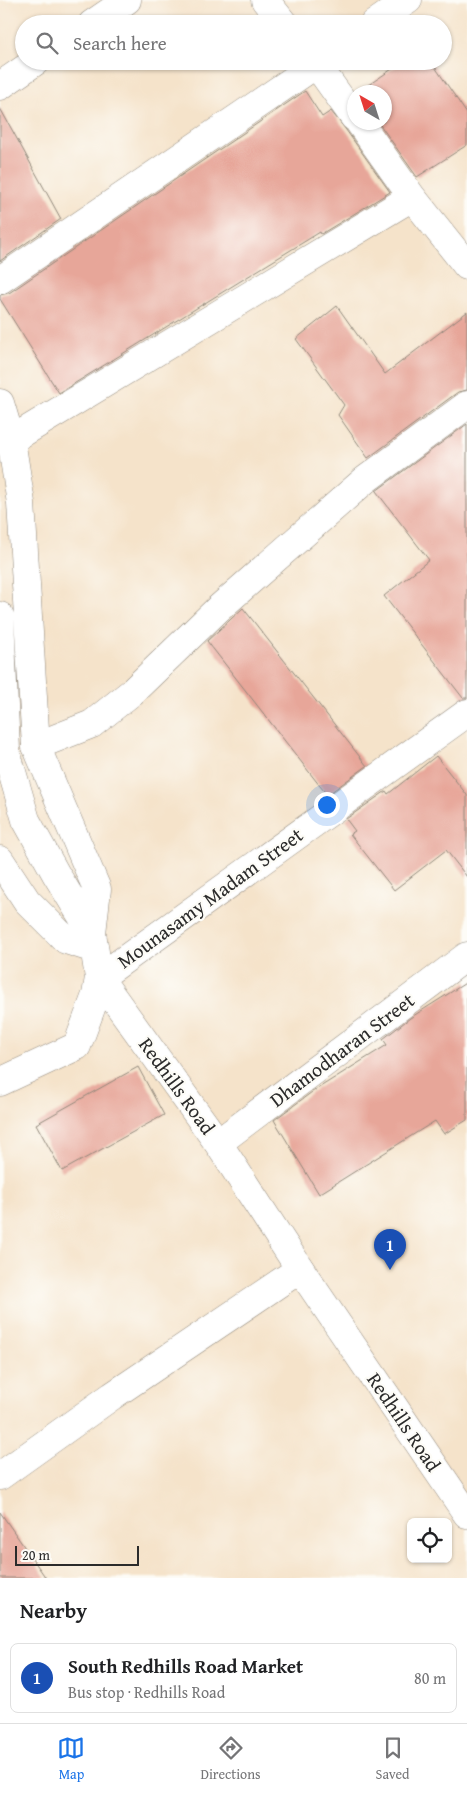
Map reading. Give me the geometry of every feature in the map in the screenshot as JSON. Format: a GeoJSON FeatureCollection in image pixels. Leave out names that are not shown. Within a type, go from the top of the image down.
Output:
{"type":"FeatureCollection","features":[{"type":"Feature","properties":{"kind":"street"},"geometry":{"type":"LineString","coordinates":[[105,15],[127,0]]}},
{"type":"Feature","properties":{"kind":"street"},"geometry":{"type":"LineString","coordinates":[[265,0],[277,15]]}},
{"type":"Feature","properties":{"kind":"street"},"geometry":{"type":"LineString","coordinates":[[387,15],[408,0]]}},
{"type":"Feature","properties":{"kind":"street"},"geometry":{"type":"LineString","coordinates":[[0,86],[23,70]]}},
{"type":"Feature","properties":{"kind":"street"},"geometry":{"type":"LineString","coordinates":[[0,280],[305,70]]}},
{"type":"Feature","properties":{"kind":"street"},"geometry":{"type":"LineString","coordinates":[[322,70],[347,107]]}},
{"type":"Feature","properties":{"kind":"street"},"geometry":{"type":"LineString","coordinates":[[365,130],[412,197],[467,266]]}},
{"type":"Feature","properties":{"kind":"street"},"geometry":{"type":"LineString","coordinates":[[11,440],[412,197]]}},
{"type":"Feature","properties":{"kind":"street"},"geometry":{"type":"LineString","coordinates":[[0,403],[11,440],[21,503],[36,746],[97,889],[93,941],[66,940],[28,901],[0,860]]}},
{"type":"Feature","properties":{"kind":"street"},"geometry":{"type":"LineString","coordinates":[[36,746],[92,724],[132,692],[218,609],[365,480],[467,405]]}},
{"type":"Feature","properties":{"kind":"street","name":"Redhills Road"},"geometry":{"type":"LineString","coordinates":[[0,616],[6,751],[26,820],[93,941],[99,978],[218,1143],[300,1269],[467,1514]]}},
{"type":"Feature","properties":{"kind":"street","name":"Mounasamy Madam Street"},"geometry":{"type":"LineString","coordinates":[[99,978],[467,713]]}},
{"type":"Feature","properties":{"kind":"street","name":"Dhamodharan Street"},"geometry":{"type":"LineString","coordinates":[[218,1143],[467,956]]}},
{"type":"Feature","properties":{"kind":"street"},"geometry":{"type":"LineString","coordinates":[[0,1082],[78,1046],[96,995],[99,978]]}},
{"type":"Feature","properties":{"kind":"street"},"geometry":{"type":"LineString","coordinates":[[0,1476],[112,1396],[300,1269]]}},
{"type":"Feature","properties":{"kind":"building"},"geometry":{"type":"Polygon","coordinates":[[[391,70],[437,70],[467,114],[467,145],[417,177],[384,130],[392,130],[392,85],[368,85],[391,70]]]}},
{"type":"Feature","properties":{"kind":"building"},"geometry":{"type":"Polygon","coordinates":[[[305,91],[322,117],[331,111],[390,192],[321,234],[320,232],[59,393],[0,299],[0,295],[9,293],[305,91]]]}},
{"type":"Feature","properties":{"kind":"building"},"geometry":{"type":"Polygon","coordinates":[[[0,108],[61,219],[0,261],[0,108]]]}},
{"type":"Feature","properties":{"kind":"building"},"geometry":{"type":"Polygon","coordinates":[[[337,306],[385,374],[467,312],[467,390],[458,392],[368,458],[338,415],[344,405],[296,339],[337,306]]]}},
{"type":"Feature","properties":{"kind":"building"},"geometry":{"type":"Polygon","coordinates":[[[467,424],[467,698],[463,698],[384,596],[429,560],[376,491],[467,424]]]}},
{"type":"Feature","properties":{"kind":"building"},"geometry":{"type":"Polygon","coordinates":[[[243,608],[367,766],[327,795],[207,641],[243,608]]]}},
{"type":"Feature","properties":{"kind":"building"},"geometry":{"type":"Polygon","coordinates":[[[436,756],[467,795],[467,877],[446,850],[394,890],[350,834],[355,831],[346,819],[386,791],[388,794],[436,756]]]}},
{"type":"Feature","properties":{"kind":"building"},"geometry":{"type":"Polygon","coordinates":[[[467,982],[467,1120],[444,1134],[435,1121],[319,1194],[274,1120],[312,1092],[387,1045],[383,1039],[410,1018],[467,982]]]}},
{"type":"Feature","properties":{"kind":"building"},"geometry":{"type":"Polygon","coordinates":[[[138,1067],[164,1115],[62,1171],[36,1124],[138,1067]]]}},
{"type":"Feature","properties":{"kind":"building"},"geometry":{"type":"Polygon","coordinates":[[[0,1512],[46,1578],[0,1578],[0,1512]]]}},
{"type":"Feature","properties":{"kind":"place","name":"South Redhills Road Market"},"geometry":{"type":"Point","coordinates":[390,1270]}}]}
